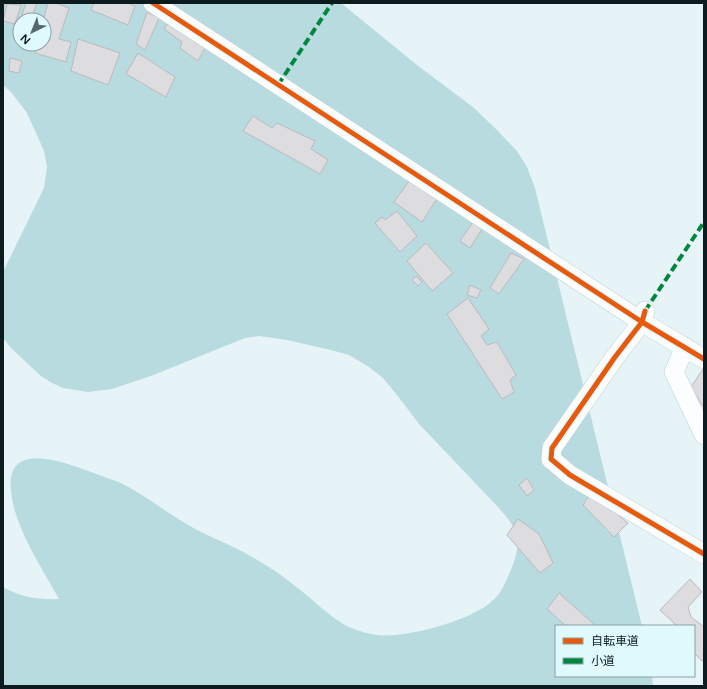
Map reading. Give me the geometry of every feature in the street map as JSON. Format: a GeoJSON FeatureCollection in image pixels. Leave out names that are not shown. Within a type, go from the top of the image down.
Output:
{"type":"FeatureCollection","features":[{"type":"Feature","properties":{"kind":"street"},"geometry":{"type":"LineString","coordinates":[[153,3],[643,316],[704,359]]}},
{"type":"Feature","properties":{"kind":"street"},"geometry":{"type":"LineString","coordinates":[[643,316],[552,448],[551,459],[570,475],[704,554]]}},
{"type":"Feature","properties":{"kind":"street"},"geometry":{"type":"LineString","coordinates":[[685,347],[674,372],[704,436]]}},
{"type":"Feature","properties":{"kind":"shaded area"},"geometry":{"type":"Polygon","coordinates":[[[3,3],[341,3],[417,65],[473,107],[517,151],[527,167],[535,188],[642,625],[555,625],[555,677],[652,677],[653,686],[3,686],[3,587],[30,597],[59,599],[23,533],[13,505],[11,491],[12,475],[17,465],[27,460],[39,458],[66,463],[121,483],[192,527],[230,545],[274,570],[344,624],[374,635],[404,634],[438,627],[470,615],[483,608],[495,599],[503,588],[515,558],[518,542],[514,529],[504,514],[419,424],[383,378],[369,367],[349,355],[287,340],[259,336],[245,338],[151,376],[112,389],[88,392],[63,388],[41,376],[12,349],[3,338],[3,272],[44,188],[47,167],[44,151],[27,113],[11,92],[3,85],[3,3]]]}},
{"type":"Feature","properties":{"kind":"building"},"geometry":{"type":"Polygon","coordinates":[[[26,3],[37,3],[34,12],[23,12],[26,3]]]}},
{"type":"Feature","properties":{"kind":"building"},"geometry":{"type":"Polygon","coordinates":[[[48,3],[56,3],[69,8],[59,39],[71,42],[66,62],[35,53],[52,52],[52,12],[45,12],[48,3]]]}},
{"type":"Feature","properties":{"kind":"building"},"geometry":{"type":"Polygon","coordinates":[[[94,3],[128,3],[135,6],[128,25],[91,10],[94,3]]]}},
{"type":"Feature","properties":{"kind":"building"},"geometry":{"type":"Polygon","coordinates":[[[7,4],[21,5],[19,12],[12,12],[12,23],[3,21],[7,4]]]}},
{"type":"Feature","properties":{"kind":"building"},"geometry":{"type":"Polygon","coordinates":[[[147,12],[159,18],[145,50],[136,44],[147,12]]]}},
{"type":"Feature","properties":{"kind":"building"},"geometry":{"type":"Polygon","coordinates":[[[169,21],[206,46],[198,61],[180,48],[182,42],[164,29],[169,21]]]}},
{"type":"Feature","properties":{"kind":"building"},"geometry":{"type":"Polygon","coordinates":[[[78,39],[120,53],[108,85],[71,71],[78,39]]]}},
{"type":"Feature","properties":{"kind":"building"},"geometry":{"type":"Polygon","coordinates":[[[138,53],[175,77],[166,97],[126,74],[138,53]]]}},
{"type":"Feature","properties":{"kind":"building"},"geometry":{"type":"Polygon","coordinates":[[[10,58],[22,61],[19,73],[9,71],[10,58]]]}},
{"type":"Feature","properties":{"kind":"building"},"geometry":{"type":"Polygon","coordinates":[[[253,116],[272,128],[277,123],[315,141],[311,149],[328,160],[320,174],[243,131],[253,116]]]}},
{"type":"Feature","properties":{"kind":"building"},"geometry":{"type":"Polygon","coordinates":[[[412,177],[438,197],[422,222],[394,202],[412,177]]]}},
{"type":"Feature","properties":{"kind":"building"},"geometry":{"type":"Polygon","coordinates":[[[397,211],[417,236],[400,252],[375,223],[382,217],[385,220],[397,211]]]}},
{"type":"Feature","properties":{"kind":"building"},"geometry":{"type":"Polygon","coordinates":[[[473,222],[482,229],[470,248],[460,241],[473,222]]]}},
{"type":"Feature","properties":{"kind":"building"},"geometry":{"type":"Polygon","coordinates":[[[426,243],[453,273],[432,291],[407,261],[426,243]]]}},
{"type":"Feature","properties":{"kind":"building"},"geometry":{"type":"Polygon","coordinates":[[[511,253],[524,259],[499,294],[490,288],[511,253]]]}},
{"type":"Feature","properties":{"kind":"building"},"geometry":{"type":"Polygon","coordinates":[[[416,276],[422,282],[418,286],[412,280],[416,276]]]}},
{"type":"Feature","properties":{"kind":"building"},"geometry":{"type":"Polygon","coordinates":[[[470,285],[481,290],[477,298],[467,295],[470,285]]]}},
{"type":"Feature","properties":{"kind":"building"},"geometry":{"type":"Polygon","coordinates":[[[468,298],[489,329],[481,336],[487,345],[497,342],[516,375],[510,380],[514,392],[502,399],[447,314],[468,298]]]}},
{"type":"Feature","properties":{"kind":"building"},"geometry":{"type":"Polygon","coordinates":[[[703,369],[704,370],[704,408],[691,387],[703,369]]]}},
{"type":"Feature","properties":{"kind":"building"},"geometry":{"type":"Polygon","coordinates":[[[527,478],[534,490],[527,496],[519,485],[527,478]]]}},
{"type":"Feature","properties":{"kind":"building"},"geometry":{"type":"Polygon","coordinates":[[[591,492],[628,523],[614,537],[583,505],[591,492]]]}},
{"type":"Feature","properties":{"kind":"building"},"geometry":{"type":"Polygon","coordinates":[[[518,519],[539,534],[553,563],[540,573],[507,535],[518,519]]]}},
{"type":"Feature","properties":{"kind":"building"},"geometry":{"type":"Polygon","coordinates":[[[690,579],[702,592],[688,607],[691,617],[704,627],[704,659],[702,661],[695,654],[695,625],[676,625],[660,610],[690,579]]]}},
{"type":"Feature","properties":{"kind":"building"},"geometry":{"type":"Polygon","coordinates":[[[559,593],[595,625],[565,625],[547,609],[559,593]]]}},
{"type":"Feature","properties":{"kind":"marked path"},"geometry":{"type":"LineString","coordinates":[[278,85],[332,3]]}},
{"type":"Feature","properties":{"kind":"marked path"},"geometry":{"type":"LineString","coordinates":[[645,311],[704,222]]}},
{"type":"Feature","properties":{"kind":"cycle path"},"geometry":{"type":"LineString","coordinates":[[153,3],[642,322],[704,359]]}},
{"type":"Feature","properties":{"kind":"cycle path"},"geometry":{"type":"LineString","coordinates":[[645,311],[642,322],[615,357],[552,448],[551,459],[570,475],[704,554]]}}]}
